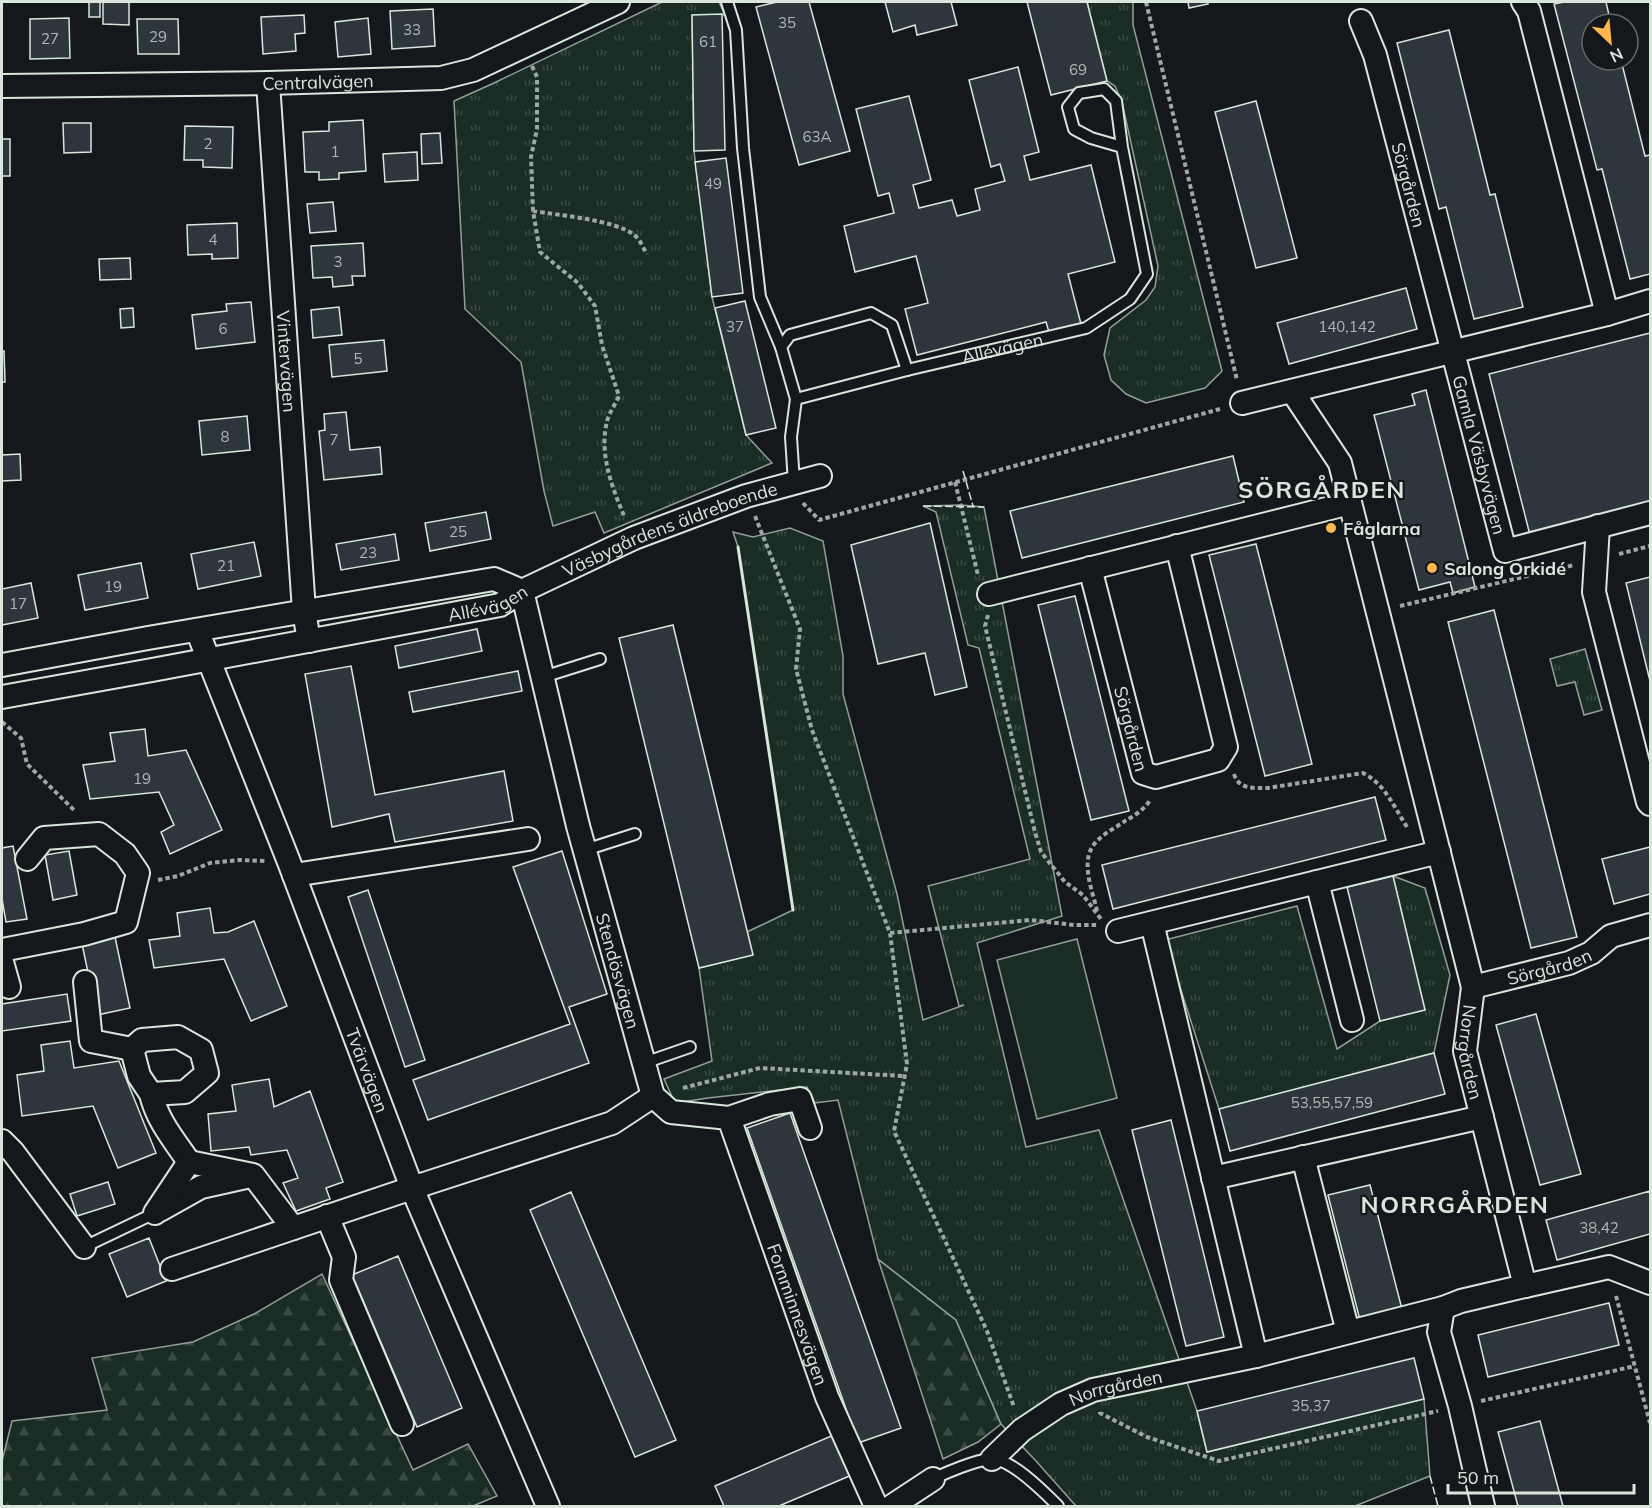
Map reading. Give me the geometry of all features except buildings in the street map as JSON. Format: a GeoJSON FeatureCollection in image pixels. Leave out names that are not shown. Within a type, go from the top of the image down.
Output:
{"type":"FeatureCollection","features":[{"type":"Feature","properties":{"kind":"street","name":"Centralvägen"},"geometry":{"type":"LineString","coordinates":[[2,86],[268,83],[441,78],[473,70],[618,2]]}},
{"type":"Feature","properties":{"kind":"street"},"geometry":{"type":"LineString","coordinates":[[1523,2],[1529,11],[1607,314]]}},
{"type":"Feature","properties":{"kind":"street","name":"Sörgården"},"geometry":{"type":"LineString","coordinates":[[1361,21],[1375,55],[1452,352]]}},
{"type":"Feature","properties":{"kind":"street","name":"Vintervägen"},"geometry":{"type":"LineString","coordinates":[[268,83],[304,611],[309,641]]}},
{"type":"Feature","properties":{"kind":"street"},"geometry":{"type":"LineString","coordinates":[[1242,404],[1607,314],[1650,301]]}},
{"type":"Feature","properties":{"kind":"street","name":"Gamla Väsbyvägen"},"geometry":{"type":"LineString","coordinates":[[1452,352],[1505,551],[1650,513]]}},
{"type":"Feature","properties":{"kind":"street"},"geometry":{"type":"LineString","coordinates":[[1292,392],[1340,464],[1377,612],[1432,854],[1473,987]]}},
{"type":"Feature","properties":{"kind":"street","name":"Väsbygårdens äldreboende"},"geometry":{"type":"LineString","coordinates":[[522,591],[634,538],[746,496],[820,476]]}},
{"type":"Feature","properties":{"kind":"street"},"geometry":{"type":"LineString","coordinates":[[989,594],[1350,503]]}},
{"type":"Feature","properties":{"kind":"street"},"geometry":{"type":"LineString","coordinates":[[1598,526],[1594,592],[1650,804]]}},
{"type":"Feature","properties":{"kind":"street"},"geometry":{"type":"LineString","coordinates":[[1177,546],[1226,747]]}},
{"type":"Feature","properties":{"kind":"street","name":"Sörgården"},"geometry":{"type":"LineString","coordinates":[[1090,568],[1143,772],[1156,777],[1218,760],[1226,747]]}},
{"type":"Feature","properties":{"kind":"street","name":"Allévägen"},"geometry":{"type":"LineString","coordinates":[[2,665],[494,579],[522,591]]}},
{"type":"Feature","properties":{"kind":"street","name":"Allévägen"},"geometry":{"type":"LineString","coordinates":[[2,697],[210,660],[500,604],[522,591]]}},
{"type":"Feature","properties":{"kind":"street","name":"Stendösvägen"},"geometry":{"type":"LineString","coordinates":[[522,591],[585,850],[654,1096]]}},
{"type":"Feature","properties":{"kind":"street","name":"Tvärvägen"},"geometry":{"type":"LineString","coordinates":[[197,630],[292,868],[412,1188],[548,1506]]}},
{"type":"Feature","properties":{"kind":"street"},"geometry":{"type":"LineString","coordinates":[[2,950],[84,934],[126,922],[138,873],[125,854],[99,834],[44,838],[27,859]]}},
{"type":"Feature","properties":{"kind":"street"},"geometry":{"type":"LineString","coordinates":[[292,868],[528,839]]}},
{"type":"Feature","properties":{"kind":"street"},"geometry":{"type":"LineString","coordinates":[[1112,928],[1152,923],[1432,854]]}},
{"type":"Feature","properties":{"kind":"street"},"geometry":{"type":"LineString","coordinates":[[1317,882],[1352,1020]]}},
{"type":"Feature","properties":{"kind":"street"},"geometry":{"type":"LineString","coordinates":[[1152,923],[1256,1356]]}},
{"type":"Feature","properties":{"kind":"street","name":"Sörgården"},"geometry":{"type":"LineString","coordinates":[[1473,987],[1569,963],[1591,953],[1611,936],[1650,925]]}},
{"type":"Feature","properties":{"kind":"street"},"geometry":{"type":"LineString","coordinates":[[2,962],[9,987]]}},
{"type":"Feature","properties":{"kind":"street"},"geometry":{"type":"LineString","coordinates":[[85,982],[91,1041],[132,1049]]}},
{"type":"Feature","properties":{"kind":"street","name":"Norrgården"},"geometry":{"type":"LineString","coordinates":[[1473,987],[1465,1051],[1525,1286]]}},
{"type":"Feature","properties":{"kind":"street"},"geometry":{"type":"LineString","coordinates":[[132,1049],[142,1040],[178,1037],[201,1050],[207,1072],[185,1092],[152,1094]]}},
{"type":"Feature","properties":{"kind":"street"},"geometry":{"type":"LineString","coordinates":[[132,1049],[139,1076],[152,1094],[155,1108],[169,1134],[189,1162],[253,1175],[293,1228]]}},
{"type":"Feature","properties":{"kind":"street"},"geometry":{"type":"LineString","coordinates":[[172,1269],[612,1123],[654,1096],[671,1112],[729,1118],[770,1104],[800,1099],[810,1128]]}},
{"type":"Feature","properties":{"kind":"street","name":"Norrgården"},"geometry":{"type":"LineString","coordinates":[[1213,1178],[1482,1117]]}},
{"type":"Feature","properties":{"kind":"street","name":"Fornminnesvägen"},"geometry":{"type":"LineString","coordinates":[[729,1118],[827,1397],[876,1506]]}},
{"type":"Feature","properties":{"kind":"street"},"geometry":{"type":"LineString","coordinates":[[2,1141],[13,1152],[84,1247]]}},
{"type":"Feature","properties":{"kind":"street"},"geometry":{"type":"LineString","coordinates":[[1303,1158],[1348,1332]]}},
{"type":"Feature","properties":{"kind":"street"},"geometry":{"type":"LineString","coordinates":[[155,1213],[189,1162]]}},
{"type":"Feature","properties":{"kind":"street"},"geometry":{"type":"LineString","coordinates":[[155,1213],[201,1187],[253,1175]]}},
{"type":"Feature","properties":{"kind":"street"},"geometry":{"type":"LineString","coordinates":[[327,1216],[344,1257],[340,1280],[402,1424]]}},
{"type":"Feature","properties":{"kind":"street"},"geometry":{"type":"LineString","coordinates":[[1609,1267],[1650,1283]]}},
{"type":"Feature","properties":{"kind":"street","name":"Norrgården"},"geometry":{"type":"LineString","coordinates":[[992,1459],[1022,1430],[1061,1404],[1093,1390],[1256,1356],[1443,1308],[1461,1301],[1609,1267]]}},
{"type":"Feature","properties":{"kind":"street"},"geometry":{"type":"LineString","coordinates":[[1443,1308],[1439,1332],[1460,1406],[1483,1506]]}},
{"type":"Feature","properties":{"kind":"street"},"geometry":{"type":"LineString","coordinates":[[892,1506],[933,1479]]}},
{"type":"Feature","properties":{"kind":"lane"},"geometry":{"type":"LineString","coordinates":[[727,2],[736,30],[743,148],[760,297],[781,347],[796,399],[791,437],[794,483]]}},
{"type":"Feature","properties":{"kind":"lane","name":"Allévägen"},"geometry":{"type":"LineString","coordinates":[[796,399],[1086,328],[1130,299],[1147,274],[1122,147],[1116,101],[1104,88],[1079,93],[1068,107],[1074,129],[1091,138],[1122,147]]}},
{"type":"Feature","properties":{"kind":"lane"},"geometry":{"type":"LineString","coordinates":[[781,347],[790,335],[871,313],[892,325],[907,370]]}},
{"type":"Feature","properties":{"kind":"lane"},"geometry":{"type":"LineString","coordinates":[[543,677],[600,659]]}},
{"type":"Feature","properties":{"kind":"lane"},"geometry":{"type":"LineString","coordinates":[[585,850],[635,834]]}},
{"type":"Feature","properties":{"kind":"lane"},"geometry":{"type":"LineString","coordinates":[[644,1063],[690,1047]]}},
{"type":"Feature","properties":{"kind":"lane"},"geometry":{"type":"LineString","coordinates":[[84,1247],[155,1213]]}},
{"type":"Feature","properties":{"kind":"lane"},"geometry":{"type":"LineString","coordinates":[[933,1479],[948,1472],[992,1459],[1012,1467],[1039,1486],[1058,1506]]}},
{"type":"Feature","properties":{"kind":"path"},"geometry":{"type":"LineString","coordinates":[[794,483],[804,506],[819,520],[1242,404],[1146,2]]}},
{"type":"Feature","properties":{"kind":"path"},"geometry":{"type":"LineString","coordinates":[[523,46],[537,77],[537,129],[531,157],[533,211],[540,252],[578,283],[595,306],[602,345],[619,396],[606,425],[606,456],[613,488],[634,538]]}},
{"type":"Feature","properties":{"kind":"path"},"geometry":{"type":"LineString","coordinates":[[533,211],[624,228],[636,236],[647,254]]}},
{"type":"Feature","properties":{"kind":"path"},"geometry":{"type":"LineString","coordinates":[[955,482],[980,582],[989,594],[990,607],[985,626],[1041,852],[1065,882],[1083,895],[1097,914],[1112,928]]}},
{"type":"Feature","properties":{"kind":"path"},"geometry":{"type":"LineString","coordinates":[[746,496],[800,629],[796,669],[812,730],[890,933],[907,1064],[894,1131],[987,1331],[1022,1430]]}},
{"type":"Feature","properties":{"kind":"path"},"geometry":{"type":"LineString","coordinates":[[1377,612],[1650,546]]}},
{"type":"Feature","properties":{"kind":"path"},"geometry":{"type":"LineString","coordinates":[[2,722],[21,738],[27,764],[99,834]]}},
{"type":"Feature","properties":{"kind":"path"},"geometry":{"type":"LineString","coordinates":[[1226,747],[1236,780],[1240,784],[1255,788],[1363,773],[1382,787],[1432,854]]}},
{"type":"Feature","properties":{"kind":"path"},"geometry":{"type":"LineString","coordinates":[[1097,914],[1088,868],[1087,857],[1090,848],[1099,838],[1136,815],[1148,803],[1153,793],[1151,776]]}},
{"type":"Feature","properties":{"kind":"path"},"geometry":{"type":"LineString","coordinates":[[138,873],[153,881],[178,876],[210,863],[240,860],[292,868]]}},
{"type":"Feature","properties":{"kind":"path"},"geometry":{"type":"LineString","coordinates":[[890,933],[1030,920],[1112,928]]}},
{"type":"Feature","properties":{"kind":"path"},"geometry":{"type":"LineString","coordinates":[[1609,1267],[1650,1423]]}},
{"type":"Feature","properties":{"kind":"path"},"geometry":{"type":"LineString","coordinates":[[1093,1390],[1100,1413],[1147,1437],[1219,1461],[1635,1366]]}},
{"type":"Feature","properties":{"kind":"green space"},"geometry":{"type":"Polygon","coordinates":[[[662,2],[719,2],[725,15],[692,15],[694,151],[712,297],[746,435],[772,463],[604,533],[595,512],[553,526],[544,491],[521,362],[465,309],[454,101],[662,2]]]}},
{"type":"Feature","properties":{"kind":"green space"},"geometry":{"type":"Polygon","coordinates":[[[1087,2],[1133,2],[1133,25],[1222,371],[1205,388],[1146,403],[1126,394],[1111,380],[1104,355],[1110,328],[1146,300],[1155,287],[1158,266],[1122,102],[1115,86],[1107,81],[1087,2]]]}},
{"type":"Feature","properties":{"kind":"green space"},"geometry":{"type":"Polygon","coordinates":[[[923,506],[984,507],[1062,916],[977,943],[1026,1147],[1099,1130],[1197,1411],[1207,1452],[1424,1399],[1430,1476],[1355,1506],[1076,1506],[1001,1424],[956,1320],[878,1259],[838,1100],[815,1103],[807,1087],[675,1103],[664,1079],[712,1061],[699,968],[753,955],[747,932],[793,910],[738,547],[733,532],[753,537],[790,528],[823,541],[843,656],[843,694],[897,894],[923,1020],[964,1005],[959,1006],[928,886],[1030,859],[979,648],[968,645],[936,512],[923,506]]]}},
{"type":"Feature","properties":{"kind":"green space"},"geometry":{"type":"Polygon","coordinates":[[[1585,649],[1602,710],[1584,715],[1575,682],[1557,686],[1550,659],[1585,649]]]}},
{"type":"Feature","properties":{"kind":"green space"},"geometry":{"type":"Polygon","coordinates":[[[1393,876],[1425,888],[1450,975],[1434,1053],[1219,1109],[1165,940],[1297,906],[1337,1049],[1380,1021],[1425,1010],[1393,876]]]}},
{"type":"Feature","properties":{"kind":"green space"},"geometry":{"type":"Polygon","coordinates":[[[1077,939],[1117,1098],[1037,1119],[997,960],[1077,939]]]}},
{"type":"Feature","properties":{"kind":"green space"},"geometry":{"type":"Polygon","coordinates":[[[878,1259],[956,1320],[1001,1424],[978,1442],[943,1459],[878,1259]]]}},
{"type":"Feature","properties":{"kind":"green space"},"geometry":{"type":"Polygon","coordinates":[[[322,1274],[413,1470],[468,1444],[497,1496],[473,1506],[2,1506],[2,1461],[12,1421],[107,1410],[92,1358],[193,1342],[254,1314],[322,1274]]]}},
{"type":"Feature","properties":{"kind":"fence"},"geometry":{"type":"LineString","coordinates":[[963,471],[973,506]]}},
{"type":"Feature","properties":{"kind":"fence"},"geometry":{"type":"LineString","coordinates":[[923,506],[984,507]]}},
{"type":"Feature","properties":{"kind":"fence"},"geometry":{"type":"LineString","coordinates":[[1430,1476],[1438,1506]]}},
{"type":"Feature","properties":{"kind":"wall"},"geometry":{"type":"LineString","coordinates":[[738,547],[793,910]]}},
{"type":"Feature","properties":{"kind":"place","name":"Fåglarna"},"geometry":{"type":"Point","coordinates":[1331,528]}},
{"type":"Feature","properties":{"kind":"place","name":"Salong Orkidé"},"geometry":{"type":"Point","coordinates":[1432,568]}},
{"type":"Feature","properties":{"kind":"district","name":"SÖRGÅRDEN"},"geometry":{"type":"Point","coordinates":[1322,489]}},
{"type":"Feature","properties":{"kind":"district","name":"NORRGÅRDEN"},"geometry":{"type":"Point","coordinates":[1455,1204]}}]}
